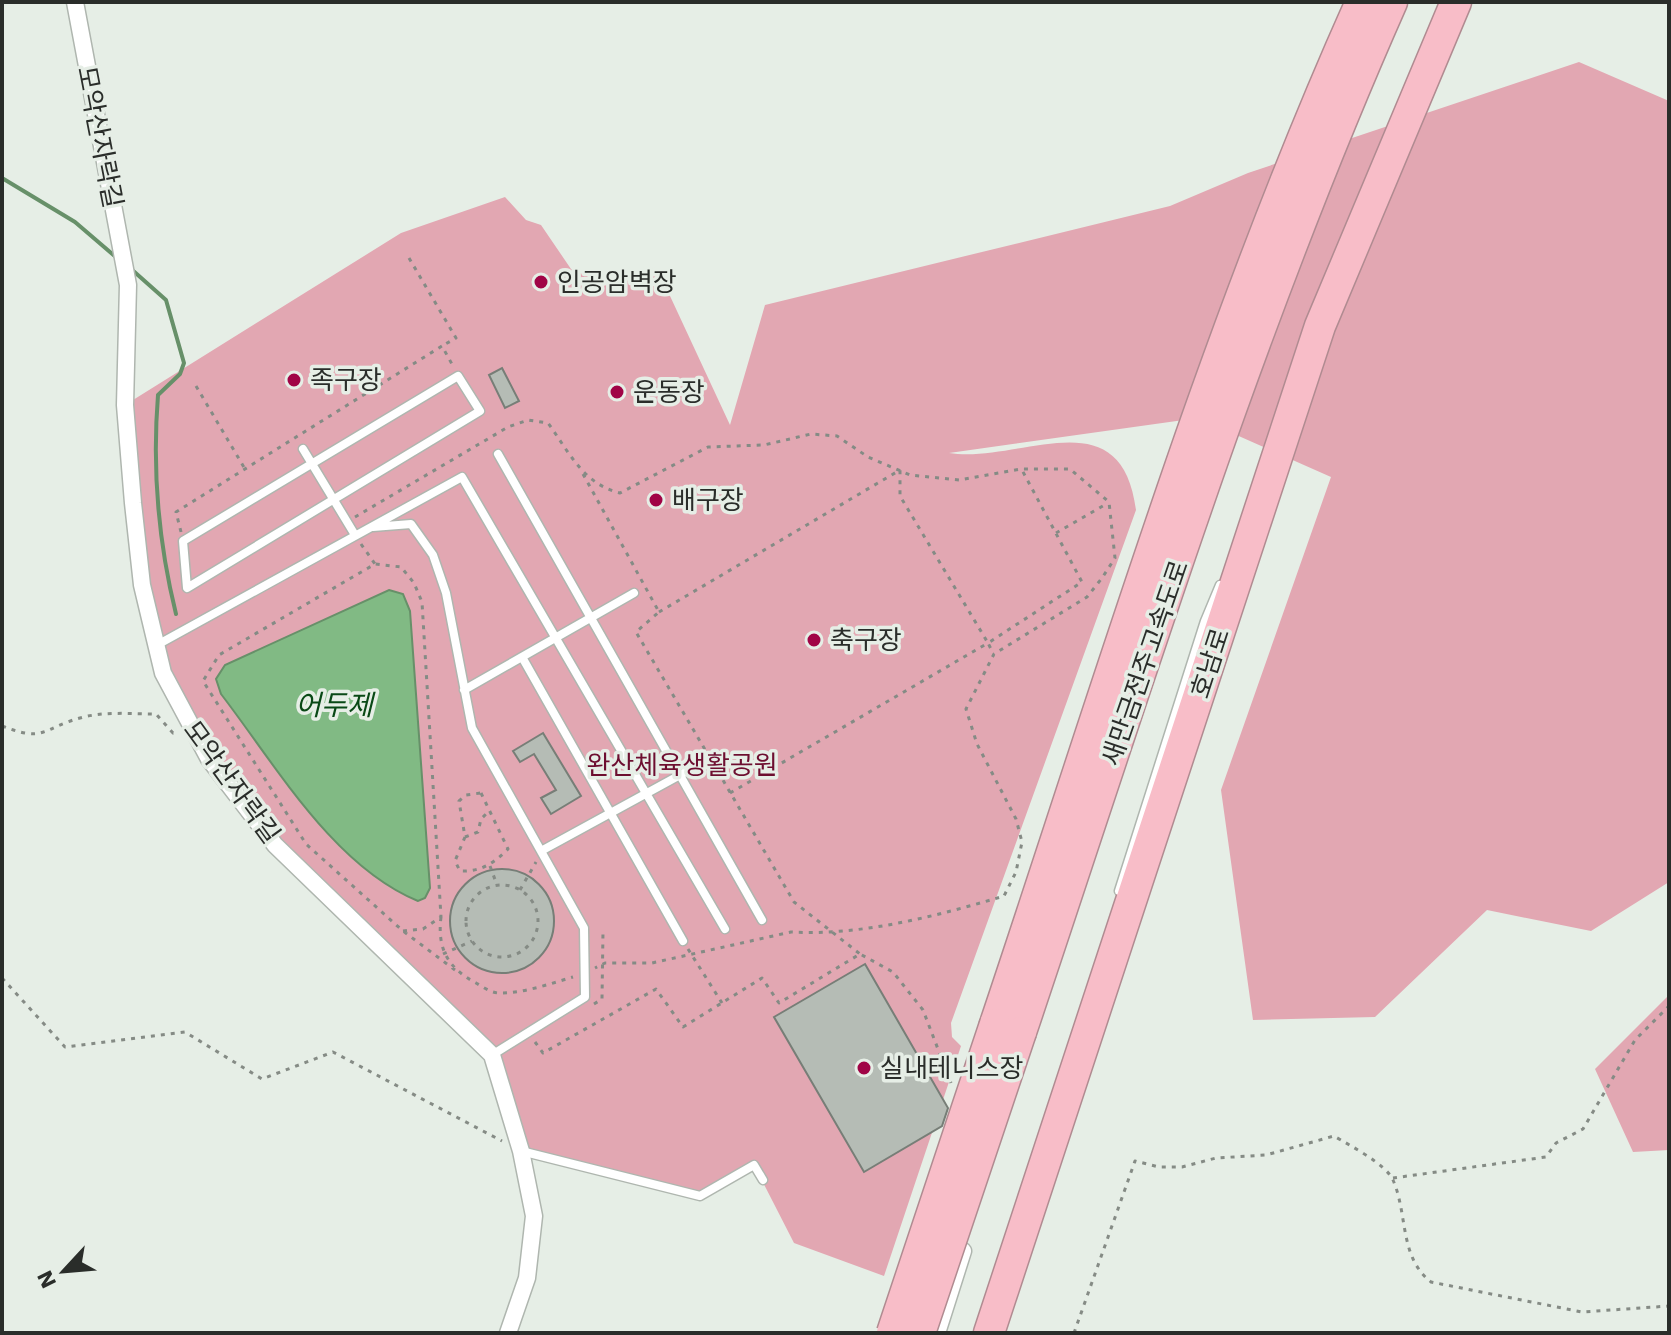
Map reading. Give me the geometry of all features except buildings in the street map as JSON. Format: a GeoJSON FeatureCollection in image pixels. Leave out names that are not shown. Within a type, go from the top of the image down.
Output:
{"type":"FeatureCollection","features":[{"type":"Feature","properties":{"kind":"highway","name":"새만금전주고속도로"},"geometry":{"type":"LineString","coordinates":[[920,1333],[1008,1028],[1195,429],[1302,134],[1361,2]]}},
{"type":"Feature","properties":{"kind":"highway","name":"새만금전주고속도로"},"geometry":{"type":"LineString","coordinates":[[892,1333],[1008,1028],[1331,139],[1392,2]]}},
{"type":"Feature","properties":{"kind":"highway","name":"호남로"},"geometry":{"type":"LineString","coordinates":[[989,1333],[1320,326],[1456,2]]}},
{"type":"Feature","properties":{"kind":"highway","name":"호남로"},"geometry":{"type":"LineString","coordinates":[[1007,1333],[1097,1042],[1334,332],[1471,2]]}},
{"type":"Feature","properties":{"kind":"street","name":"모악산자락길"},"geometry":{"type":"LineString","coordinates":[[75,2],[128,285],[125,405],[142,585],[163,673],[209,759],[275,845],[492,1055],[521,1151],[534,1216],[527,1278],[508,1333]]}},
{"type":"Feature","properties":{"kind":"street"},"geometry":{"type":"LineString","coordinates":[[937,1333],[1005,1121]]}},
{"type":"Feature","properties":{"kind":"lane"},"geometry":{"type":"LineString","coordinates":[[458,376],[480,411],[187,588],[183,541],[458,376]]}},
{"type":"Feature","properties":{"kind":"lane"},"geometry":{"type":"LineString","coordinates":[[1235,549],[1290,419]]}},
{"type":"Feature","properties":{"kind":"lane"},"geometry":{"type":"LineString","coordinates":[[303,449],[355,535]]}},
{"type":"Feature","properties":{"kind":"lane"},"geometry":{"type":"LineString","coordinates":[[498,454],[762,920]]}},
{"type":"Feature","properties":{"kind":"lane"},"geometry":{"type":"LineString","coordinates":[[155,646],[462,477],[725,929]]}},
{"type":"Feature","properties":{"kind":"lane"},"geometry":{"type":"LineString","coordinates":[[368,528],[411,524],[433,555],[446,593],[472,728],[584,928],[585,997],[492,1055]]}},
{"type":"Feature","properties":{"kind":"lane"},"geometry":{"type":"LineString","coordinates":[[1118,895],[1200,635],[1223,578]]}},
{"type":"Feature","properties":{"kind":"lane"},"geometry":{"type":"LineString","coordinates":[[464,690],[634,593]]}},
{"type":"Feature","properties":{"kind":"lane"},"geometry":{"type":"LineString","coordinates":[[522,657],[683,941]]}},
{"type":"Feature","properties":{"kind":"lane"},"geometry":{"type":"LineString","coordinates":[[541,851],[702,763]]}},
{"type":"Feature","properties":{"kind":"lane"},"geometry":{"type":"LineString","coordinates":[[1030,1208],[1097,970]]}},
{"type":"Feature","properties":{"kind":"lane"},"geometry":{"type":"LineString","coordinates":[[521,1151],[700,1196],[754,1165],[763,1180]]}},
{"type":"Feature","properties":{"kind":"path"},"geometry":{"type":"LineString","coordinates":[[183,541],[176,512],[456,338],[409,258]]}},
{"type":"Feature","properties":{"kind":"path"},"geometry":{"type":"LineString","coordinates":[[442,346],[458,376]]}},
{"type":"Feature","properties":{"kind":"path"},"geometry":{"type":"LineString","coordinates":[[196,386],[245,469]]}},
{"type":"Feature","properties":{"kind":"path"},"geometry":{"type":"LineString","coordinates":[[347,522],[508,427],[528,420],[548,423],[582,472],[659,612]]}},
{"type":"Feature","properties":{"kind":"path"},"geometry":{"type":"LineString","coordinates":[[461,975],[443,954],[439,936],[441,917],[422,602],[414,583],[401,567],[375,564],[219,655],[203,681],[306,844],[403,931],[461,975],[495,993],[527,991],[585,974],[605,963],[652,963],[791,932],[830,931],[945,913],[1004,896],[1016,872],[1022,842],[1016,819],[977,744],[966,709],[994,654],[1087,597],[1115,558],[1109,502],[1070,469],[1021,469],[959,480],[910,475],[868,457],[837,436],[811,434],[764,445],[708,447],[620,493],[600,488],[582,472]]}},
{"type":"Feature","properties":{"kind":"path"},"geometry":{"type":"LineString","coordinates":[[730,793],[988,643],[1082,582],[1021,469]]}},
{"type":"Feature","properties":{"kind":"path"},"geometry":{"type":"LineString","coordinates":[[900,470],[659,612],[636,632],[794,902],[860,954],[893,972],[923,1010],[954,1093]]}},
{"type":"Feature","properties":{"kind":"path"},"geometry":{"type":"LineString","coordinates":[[900,470],[900,496],[994,654]]}},
{"type":"Feature","properties":{"kind":"path"},"geometry":{"type":"LineString","coordinates":[[1056,533],[1109,502]]}},
{"type":"Feature","properties":{"kind":"path"},"geometry":{"type":"LineString","coordinates":[[355,535],[375,564]]}},
{"type":"Feature","properties":{"kind":"path"},"geometry":{"type":"LineString","coordinates":[[2,726],[22,734],[43,735],[80,718],[156,714],[173,733],[189,726]]}},
{"type":"Feature","properties":{"kind":"path"},"geometry":{"type":"LineString","coordinates":[[481,793],[508,849],[489,865],[460,871],[455,861],[465,837],[459,801],[466,795],[481,793]]}},
{"type":"Feature","properties":{"kind":"path"},"geometry":{"type":"LineString","coordinates":[[465,837],[478,832],[481,819],[489,811]]}},
{"type":"Feature","properties":{"kind":"path"},"geometry":{"type":"LineString","coordinates":[[520,890],[541,851]]}},
{"type":"Feature","properties":{"kind":"path"},"geometry":{"type":"LineString","coordinates":[[489,865],[497,885]]}},
{"type":"Feature","properties":{"kind":"path"},"geometry":{"type":"LineString","coordinates":[[497,885],[520,890],[536,906],[538,917],[538,929],[527,948],[507,958],[482,952],[472,941],[466,919],[469,907],[485,889],[497,885]]}},
{"type":"Feature","properties":{"kind":"path"},"geometry":{"type":"LineString","coordinates":[[403,931],[423,929],[441,917]]}},
{"type":"Feature","properties":{"kind":"path"},"geometry":{"type":"LineString","coordinates":[[589,1008],[602,999],[603,931]]}},
{"type":"Feature","properties":{"kind":"path"},"geometry":{"type":"LineString","coordinates":[[443,954],[472,941]]}},
{"type":"Feature","properties":{"kind":"path"},"geometry":{"type":"LineString","coordinates":[[683,941],[722,1003]]}},
{"type":"Feature","properties":{"kind":"path"},"geometry":{"type":"LineString","coordinates":[[525,1048],[535,1042],[543,1053],[656,989],[683,1027],[762,978],[779,1003],[860,954]]}},
{"type":"Feature","properties":{"kind":"path"},"geometry":{"type":"LineString","coordinates":[[2,978],[65,1047],[185,1032],[262,1079],[333,1052],[521,1151]]}},
{"type":"Feature","properties":{"kind":"path"},"geometry":{"type":"LineString","coordinates":[[1393,1178],[1546,1157],[1556,1143],[1583,1129],[1635,1040],[1669,1006]]}},
{"type":"Feature","properties":{"kind":"path"},"geometry":{"type":"LineString","coordinates":[[1074,1333],[1135,1161],[1159,1167],[1182,1167],[1216,1158],[1266,1155],[1334,1136],[1362,1152],[1393,1178],[1411,1257],[1419,1273],[1431,1282],[1582,1312],[1669,1306]]}},
{"type":"Feature","properties":{"kind":"green space","name":"완산체육생활공원"},"geometry":{"type":"Polygon","coordinates":[[[1579,62],[1669,101],[1669,882],[1591,931],[1487,910],[1375,1017],[1253,1020],[1221,790],[1331,477],[1198,418],[949,453],[977,454],[1064,442],[1089,444],[1111,454],[1127,475],[1136,510],[951,1023],[952,1037],[961,1046],[884,1276],[794,1243],[754,1165],[700,1196],[521,1151],[492,1055],[275,845],[209,759],[155,646],[125,405],[401,233],[505,197],[526,220],[541,225],[571,269],[606,284],[657,268],[730,425],[765,305],[1170,206],[1248,173],[1579,62]]]}},
{"type":"Feature","properties":{"kind":"green space"},"geometry":{"type":"Polygon","coordinates":[[[1669,995],[1669,1150],[1633,1152],[1595,1069],[1669,995]]]}},
{"type":"Feature","properties":{"kind":"water","name":"어두제"},"geometry":{"type":"Polygon","coordinates":[[[389,590],[403,594],[410,611],[430,888],[425,898],[418,901],[387,885],[333,839],[308,811],[221,694],[216,679],[225,665],[389,590]]]}},
{"type":"Feature","properties":{"kind":"waterway"},"geometry":{"type":"LineString","coordinates":[[2,178],[75,222],[117,258]]}},
{"type":"Feature","properties":{"kind":"waterway"},"geometry":{"type":"LineString","coordinates":[[130,268],[166,300],[184,363],[180,374],[158,395],[156,423],[158,505],[176,614]]}},
{"type":"Feature","properties":{"kind":"place","name":"인공암벽장"},"geometry":{"type":"Point","coordinates":[541,282]}},
{"type":"Feature","properties":{"kind":"place","name":"족구장"},"geometry":{"type":"Point","coordinates":[294,380]}},
{"type":"Feature","properties":{"kind":"place","name":"운동장"},"geometry":{"type":"Point","coordinates":[617,392]}},
{"type":"Feature","properties":{"kind":"place","name":"배구장"},"geometry":{"type":"Point","coordinates":[656,500]}},
{"type":"Feature","properties":{"kind":"place","name":"축구장"},"geometry":{"type":"Point","coordinates":[814,640]}},
{"type":"Feature","properties":{"kind":"place","name":"실내테니스장"},"geometry":{"type":"Point","coordinates":[864,1068]}}]}
